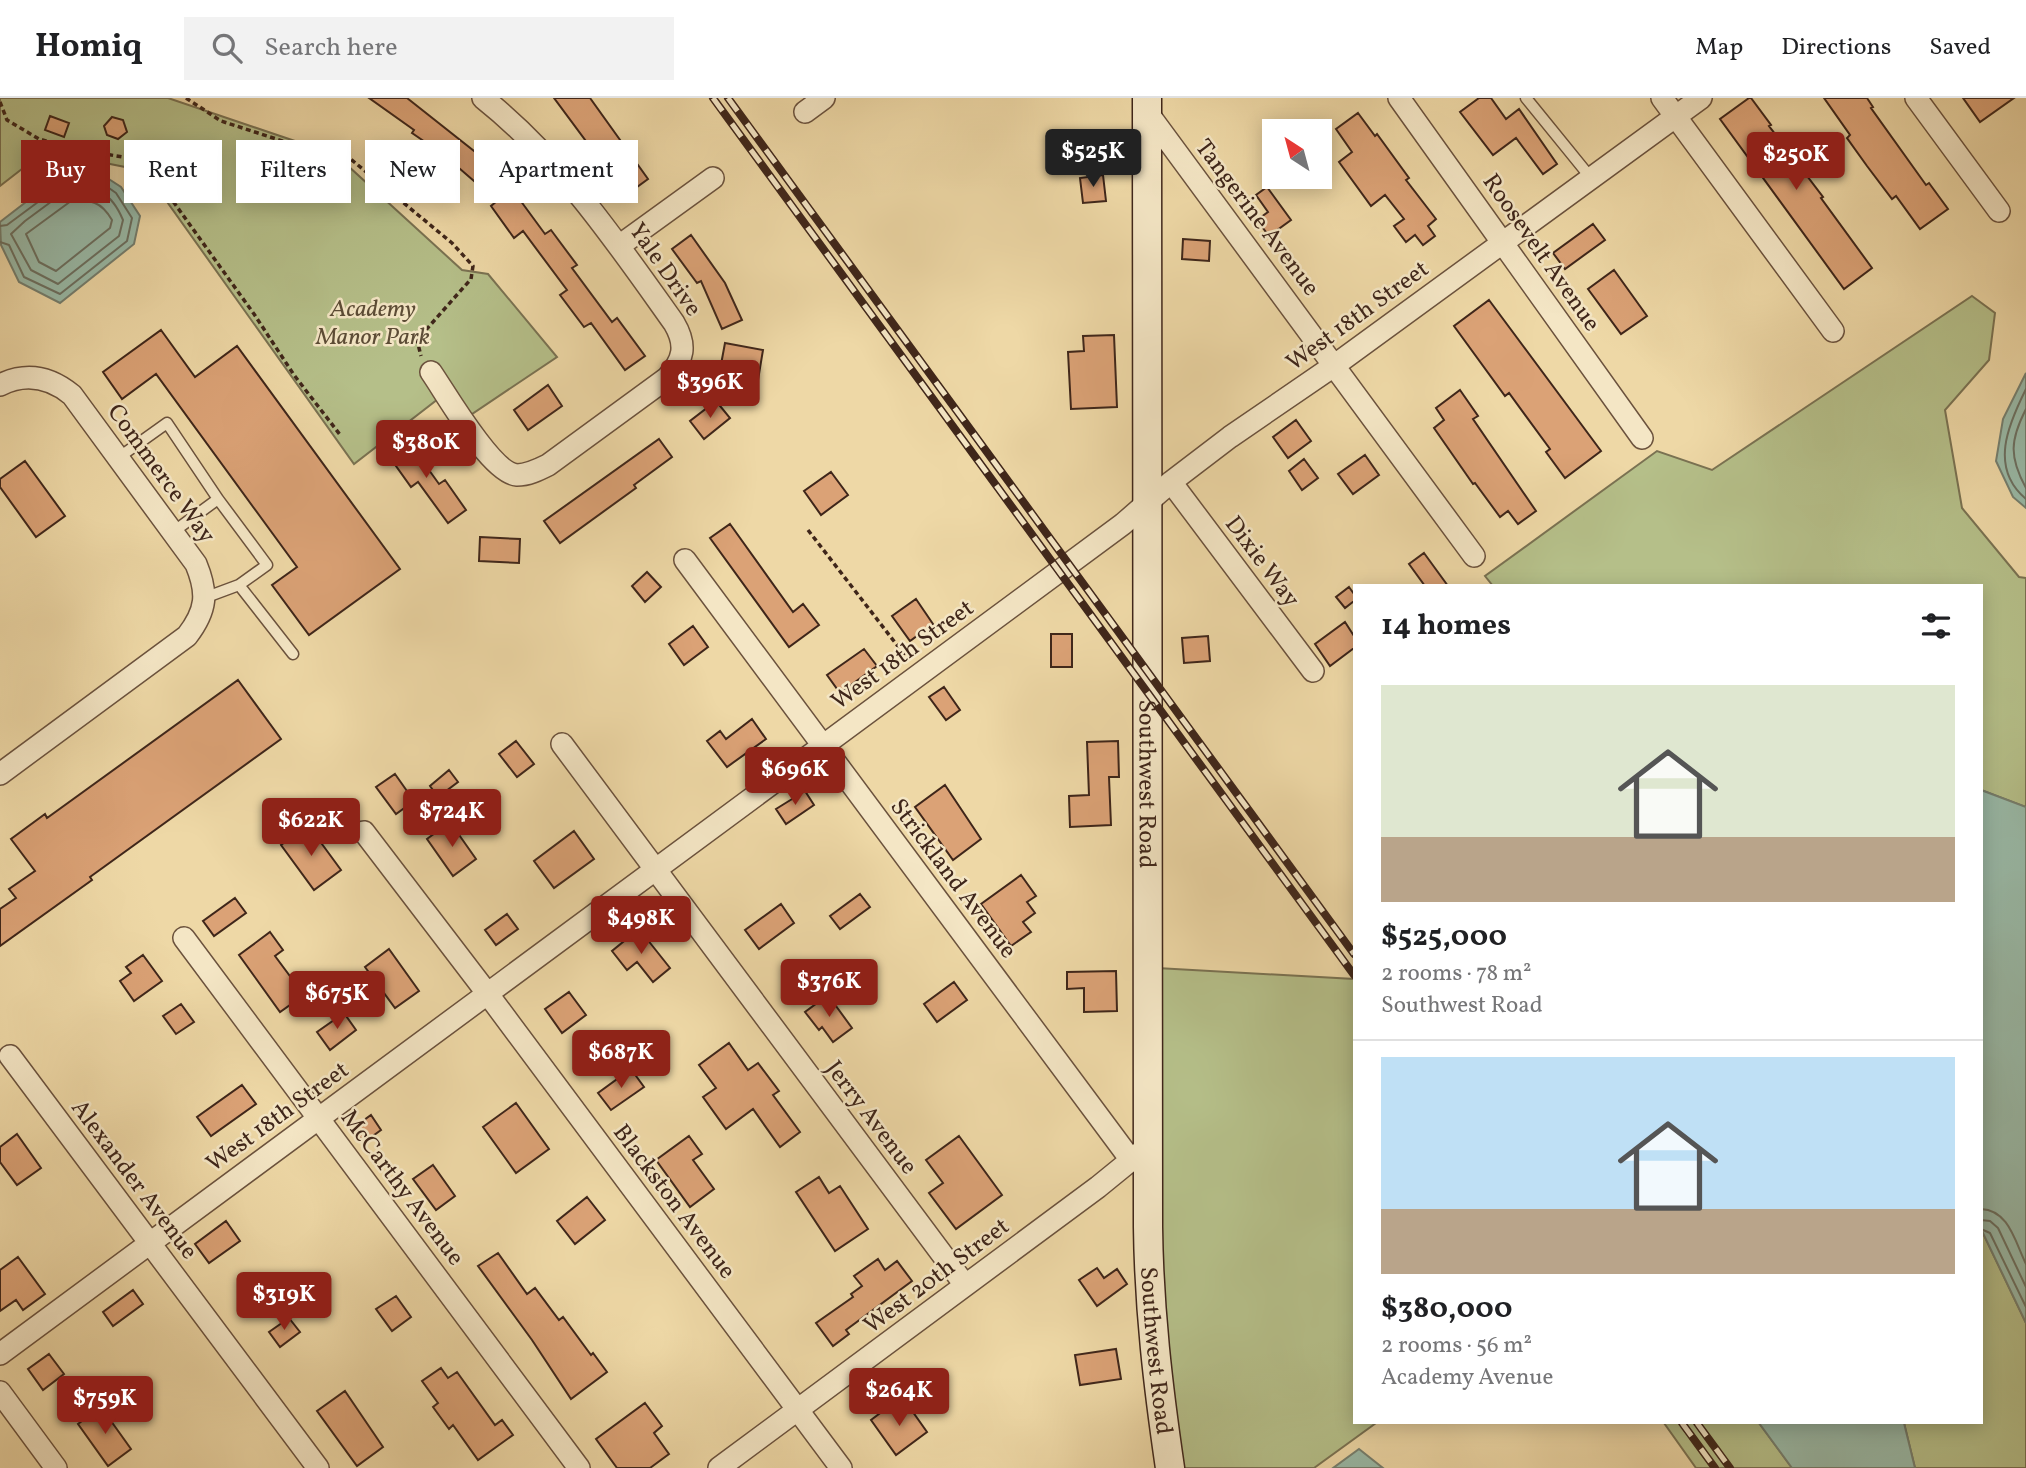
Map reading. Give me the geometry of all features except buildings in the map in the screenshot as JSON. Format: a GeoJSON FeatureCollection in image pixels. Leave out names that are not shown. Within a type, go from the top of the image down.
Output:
{"type":"FeatureCollection","features":[{"type":"Feature","properties":{"kind":"street","name":"Yale Drive"},"geometry":{"type":"LineString","coordinates":[[431,372],[490,459],[503,471],[516,475],[531,473],[548,466],[656,386],[678,367],[684,351],[682,336],[619,246],[553,164],[528,137],[483,98]]}},
{"type":"Feature","properties":{"kind":"street"},"geometry":{"type":"LineString","coordinates":[[805,112],[824,98]]}},
{"type":"Feature","properties":{"kind":"street","name":"Roosevelt Avenue"},"geometry":{"type":"LineString","coordinates":[[1399,98],[1642,438]]}},
{"type":"Feature","properties":{"kind":"street"},"geometry":{"type":"LineString","coordinates":[[1662,98],[1833,331]]}},
{"type":"Feature","properties":{"kind":"street","name":"West 18th Street"},"geometry":{"type":"LineString","coordinates":[[0,1354],[487,993],[652,867],[1123,524],[1171,482],[1701,98]]}},
{"type":"Feature","properties":{"kind":"street"},"geometry":{"type":"LineString","coordinates":[[1916,98],[1999,211]]}},
{"type":"Feature","properties":{"kind":"street","name":"Tangerine Avenue"},"geometry":{"type":"LineString","coordinates":[[1147,105],[1474,556]]}},
{"type":"Feature","properties":{"kind":"street","name":"Southwest Road"},"geometry":{"type":"LineString","coordinates":[[1147,105],[1148,503],[1139,1153],[1149,1301],[1170,1468]]}},
{"type":"Feature","properties":{"kind":"street"},"geometry":{"type":"LineString","coordinates":[[619,246],[713,178]]}},
{"type":"Feature","properties":{"kind":"street","name":"Commerce Way"},"geometry":{"type":"LineString","coordinates":[[0,386],[13,379],[37,377],[57,383],[72,395],[196,564],[204,582],[204,598]]}},
{"type":"Feature","properties":{"kind":"street","name":"Dixie Way"},"geometry":{"type":"LineString","coordinates":[[1171,482],[1313,671]]}},
{"type":"Feature","properties":{"kind":"street","name":"Strickland Avenue"},"geometry":{"type":"LineString","coordinates":[[685,560],[822,745],[1139,1153]]}},
{"type":"Feature","properties":{"kind":"street"},"geometry":{"type":"LineString","coordinates":[[0,774],[187,636],[200,619],[204,598]]}},
{"type":"Feature","properties":{"kind":"street","name":"Jerry Avenue"},"geometry":{"type":"LineString","coordinates":[[562,744],[965,1285]]}},
{"type":"Feature","properties":{"kind":"street","name":"Blackston Avenue"},"geometry":{"type":"LineString","coordinates":[[363,832],[487,993],[841,1468]]}},
{"type":"Feature","properties":{"kind":"street","name":"McCarthy Avenue"},"geometry":{"type":"LineString","coordinates":[[184,938],[579,1468]]}},
{"type":"Feature","properties":{"kind":"street","name":"Alexander Avenue"},"geometry":{"type":"LineString","coordinates":[[10,1056],[318,1468]]}},
{"type":"Feature","properties":{"kind":"street","name":"West 20th Street"},"geometry":{"type":"LineString","coordinates":[[719,1468],[1098,1187],[1139,1153]]}},
{"type":"Feature","properties":{"kind":"street"},"geometry":{"type":"LineString","coordinates":[[0,1392],[57,1468]]}},
{"type":"Feature","properties":{"kind":"lane"},"geometry":{"type":"LineString","coordinates":[[1526,98],[1591,178]]}},
{"type":"Feature","properties":{"kind":"lane"},"geometry":{"type":"LineString","coordinates":[[118,458],[166,423],[267,565],[239,585],[204,598]]}},
{"type":"Feature","properties":{"kind":"lane"},"geometry":{"type":"LineString","coordinates":[[173,533],[218,499]]}},
{"type":"Feature","properties":{"kind":"lane"},"geometry":{"type":"LineString","coordinates":[[239,585],[293,654]]}},
{"type":"Feature","properties":{"kind":"path"},"geometry":{"type":"LineString","coordinates":[[186,98],[221,121],[307,149],[347,156],[452,243],[473,266],[471,279],[416,340],[423,362],[431,372]]}},
{"type":"Feature","properties":{"kind":"path"},"geometry":{"type":"LineString","coordinates":[[0,102],[7,120],[38,139],[134,159],[152,172],[254,314],[294,375],[341,436]]}},
{"type":"Feature","properties":{"kind":"path"},"geometry":{"type":"LineString","coordinates":[[808,530],[919,673]]}},
{"type":"Feature","properties":{"kind":"green space","name":"Academy Manor Park"},"geometry":{"type":"Polygon","coordinates":[[[0,98],[168,98],[292,140],[236,140],[236,203],[351,203],[351,169],[365,181],[365,203],[389,203],[462,270],[488,274],[557,357],[469,416],[451,389],[354,464],[168,203],[222,203],[222,140],[124,140],[124,167],[110,164],[110,140],[21,140],[21,170],[0,186],[0,98]]]}},
{"type":"Feature","properties":{"kind":"green space"},"geometry":{"type":"Polygon","coordinates":[[[1972,296],[1995,313],[1989,360],[1945,410],[1962,508],[2019,577],[2026,578],[2026,807],[1983,791],[1983,584],[1491,584],[1485,576],[1657,451],[1712,470],[1972,296]]]}},
{"type":"Feature","properties":{"kind":"green space"},"geometry":{"type":"Polygon","coordinates":[[[1157,968],[1353,979],[1353,1424],[1375,1424],[1314,1468],[1180,1468],[1159,1302],[1157,968]]]}},
{"type":"Feature","properties":{"kind":"green space"},"geometry":{"type":"Polygon","coordinates":[[[1983,1233],[2026,1323],[2026,1468],[1915,1468],[1904,1424],[1983,1424],[1983,1233]]]}},
{"type":"Feature","properties":{"kind":"green space"},"geometry":{"type":"Polygon","coordinates":[[[1665,1424],[1760,1424],[1792,1468],[1696,1468],[1665,1424]]]}},
{"type":"Feature","properties":{"kind":"water"},"geometry":{"type":"Polygon","coordinates":[[[110,180],[124,192],[124,203],[131,203],[140,216],[134,244],[60,303],[19,282],[1,245],[0,222],[25,203],[110,203],[110,180]]]}},
{"type":"Feature","properties":{"kind":"water"},"geometry":{"type":"Polygon","coordinates":[[[2026,373],[2026,508],[2013,497],[1996,461],[2003,419],[2026,373]]]}},
{"type":"Feature","properties":{"kind":"water"},"geometry":{"type":"Polygon","coordinates":[[[1983,791],[2026,807],[2026,1323],[1983,1233],[1983,791]]]}},
{"type":"Feature","properties":{"kind":"water"},"geometry":{"type":"Polygon","coordinates":[[[1760,1424],[1904,1424],[1915,1468],[1792,1468],[1760,1424]]]}},
{"type":"Feature","properties":{"kind":"water"},"geometry":{"type":"Polygon","coordinates":[[[1359,1449],[1383,1468],[1333,1468],[1359,1449]]]}},
{"type":"Feature","properties":{"kind":"railway"},"geometry":{"type":"LineString","coordinates":[[713,98],[1353,974]]}},
{"type":"Feature","properties":{"kind":"railway"},"geometry":{"type":"LineString","coordinates":[[728,98],[1353,953]]}},
{"type":"Feature","properties":{"kind":"railway"},"geometry":{"type":"LineString","coordinates":[[1683,1424],[1715,1468]]}},
{"type":"Feature","properties":{"kind":"railway"},"geometry":{"type":"LineString","coordinates":[[1698,1424],[1730,1468]]}}]}
